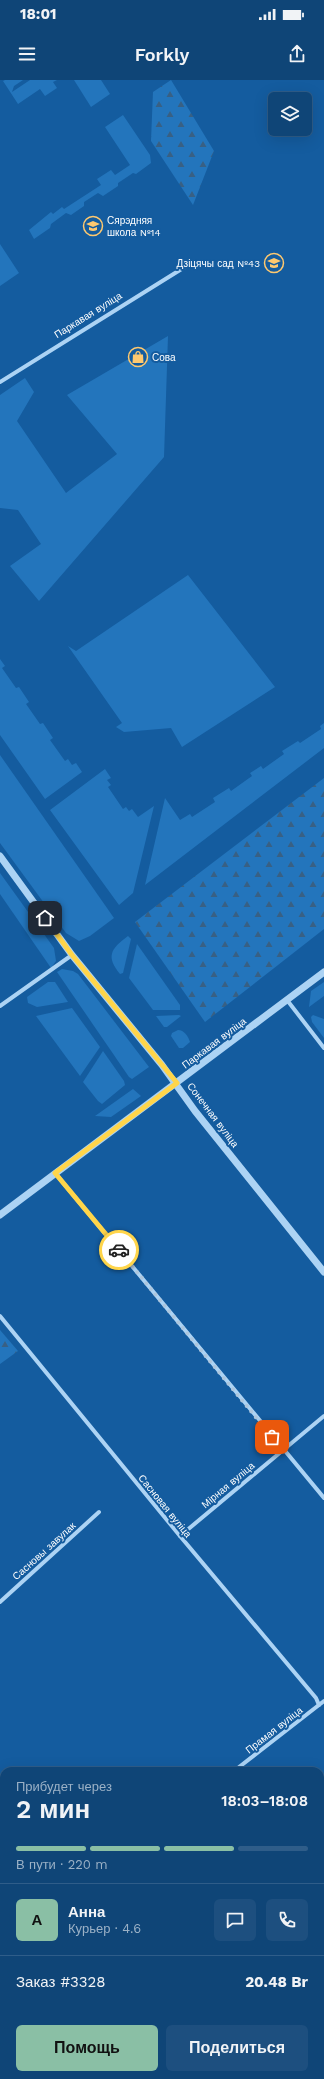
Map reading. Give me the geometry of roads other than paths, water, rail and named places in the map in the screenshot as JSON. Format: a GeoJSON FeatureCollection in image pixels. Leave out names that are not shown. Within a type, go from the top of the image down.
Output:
{"type":"FeatureCollection","features":[{"type":"Feature","properties":{"kind":"street","name":"Паркавая вуліца"},"geometry":{"type":"LineString","coordinates":[[0,382],[188,265]]}},
{"type":"Feature","properties":{"kind":"street","name":"Сонечная вуліца"},"geometry":{"type":"LineString","coordinates":[[0,856],[72,955],[177,1083],[195,1111],[324,1272]]}},
{"type":"Feature","properties":{"kind":"street"},"geometry":{"type":"LineString","coordinates":[[0,1006],[72,955]]}},
{"type":"Feature","properties":{"kind":"street","name":"Паркавая вуліца"},"geometry":{"type":"LineString","coordinates":[[0,1215],[324,972]]}},
{"type":"Feature","properties":{"kind":"street"},"geometry":{"type":"LineString","coordinates":[[287,1000],[324,1048]]}},
{"type":"Feature","properties":{"kind":"street"},"geometry":{"type":"LineString","coordinates":[[55,1173],[324,1498]]}},
{"type":"Feature","properties":{"kind":"street","name":"Сасновая вуліца"},"geometry":{"type":"LineString","coordinates":[[0,1316],[180,1536],[316,1698],[319,1705]]}},
{"type":"Feature","properties":{"kind":"street","name":"Мірная вуліца"},"geometry":{"type":"LineString","coordinates":[[180,1536],[324,1416]]}},
{"type":"Feature","properties":{"kind":"street","name":"Сасновы завулак"},"geometry":{"type":"LineString","coordinates":[[0,1602],[99,1512]]}},
{"type":"Feature","properties":{"kind":"street","name":"Прамая вуліца"},"geometry":{"type":"LineString","coordinates":[[239,1767],[324,1701]]}},
{"type":"Feature","properties":{"kind":"place","name":"Сярэдняя школа №14"},"geometry":{"type":"Point","coordinates":[93,226]}},
{"type":"Feature","properties":{"kind":"place","name":"Дзіцячы сад №43"},"geometry":{"type":"Point","coordinates":[274,263]}},
{"type":"Feature","properties":{"kind":"place","name":"Сова"},"geometry":{"type":"Point","coordinates":[138,357]}}]}
